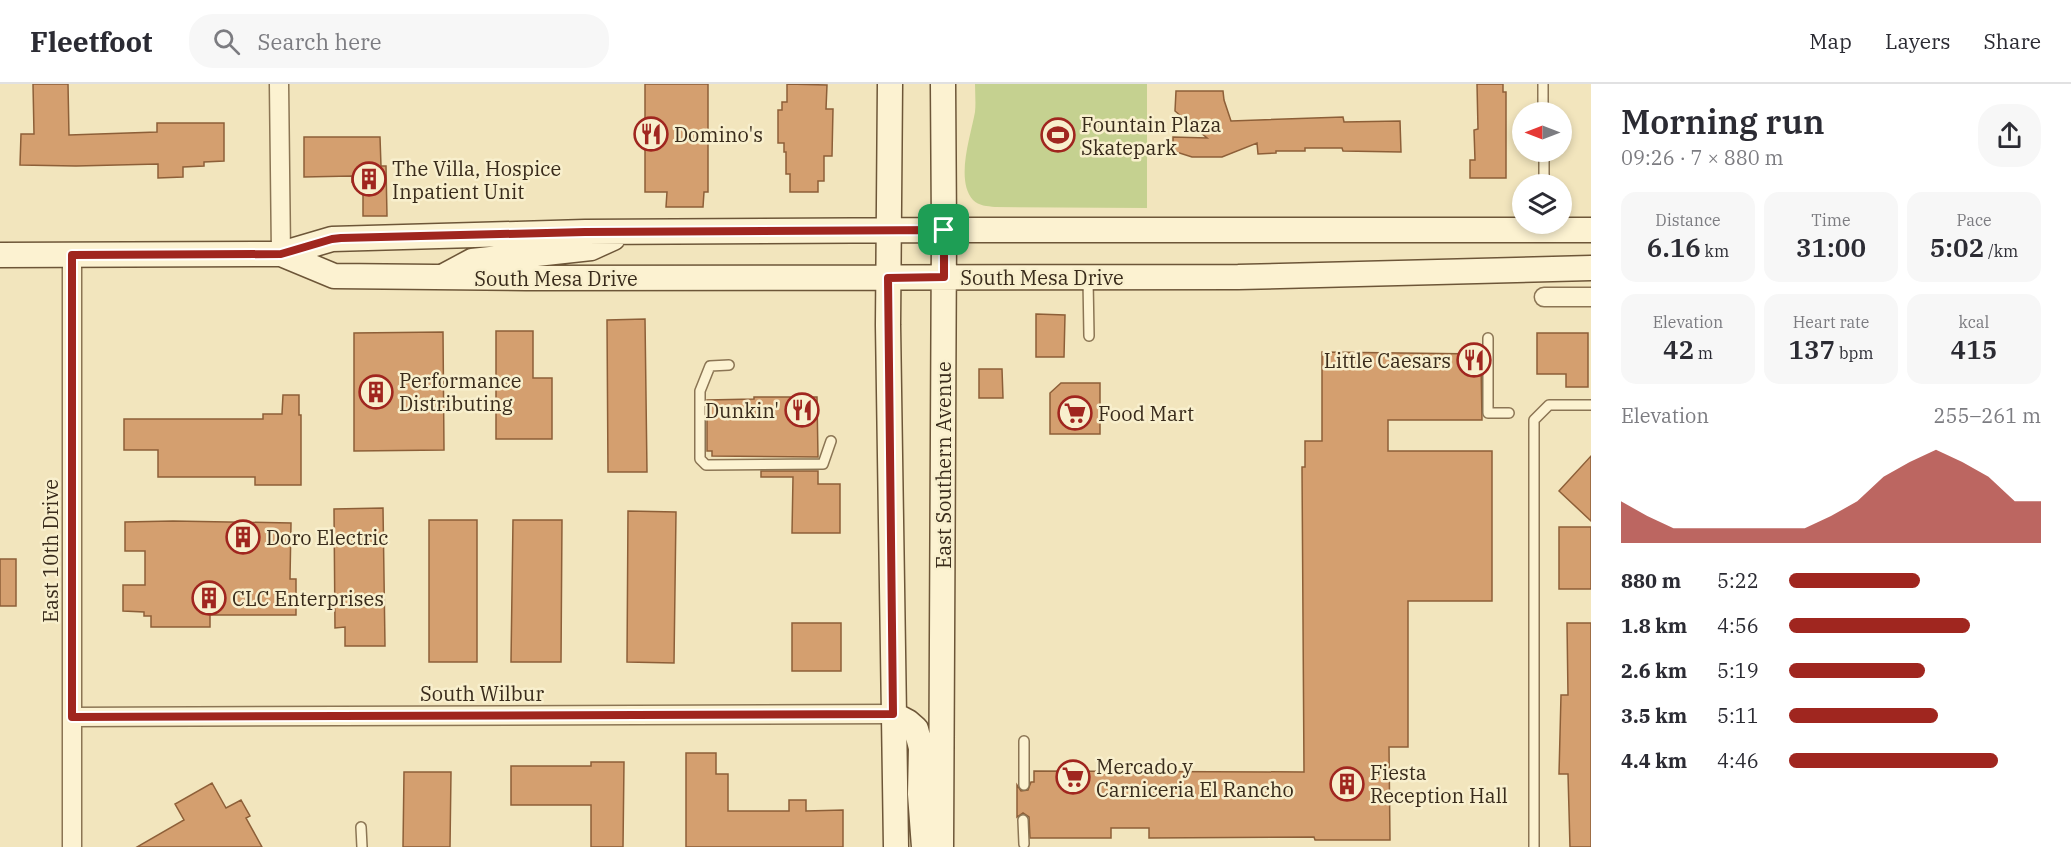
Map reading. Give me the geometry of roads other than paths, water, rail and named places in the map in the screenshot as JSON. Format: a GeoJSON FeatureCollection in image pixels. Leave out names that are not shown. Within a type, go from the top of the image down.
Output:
{"type":"FeatureCollection","features":[{"type":"Feature","properties":{"kind":"main road"},"geometry":{"type":"LineString","coordinates":[[890,84],[888,278],[896,847]]}},
{"type":"Feature","properties":{"kind":"main road","name":"East Southern Avenue"},"geometry":{"type":"LineString","coordinates":[[941,847],[943,84]]}},
{"type":"Feature","properties":{"kind":"main road","name":"South Mesa Drive"},"geometry":{"type":"LineString","coordinates":[[0,255],[281,254],[332,239],[628,232],[1591,231]]}},
{"type":"Feature","properties":{"kind":"main road"},"geometry":{"type":"LineString","coordinates":[[442,277],[472,261],[591,248],[628,232]]}},
{"type":"Feature","properties":{"kind":"main road","name":"South Mesa Drive"},"geometry":{"type":"LineString","coordinates":[[281,254],[334,276],[1238,277],[1591,268]]}},
{"type":"Feature","properties":{"kind":"main road"},"geometry":{"type":"LineString","coordinates":[[893,714],[916,729],[921,748],[920,794],[924,847]]}},
{"type":"Feature","properties":{"kind":"street"},"geometry":{"type":"LineString","coordinates":[[279,84],[281,254]]}},
{"type":"Feature","properties":{"kind":"street","name":"East 10th Drive"},"geometry":{"type":"LineString","coordinates":[[72,255],[72,847]]}},
{"type":"Feature","properties":{"kind":"street"},"geometry":{"type":"LineString","coordinates":[[1544,297],[1591,297]]}},
{"type":"Feature","properties":{"kind":"street","name":"South Wilbur"},"geometry":{"type":"LineString","coordinates":[[72,717],[893,714]]}},
{"type":"Feature","properties":{"kind":"lane"},"geometry":{"type":"LineString","coordinates":[[1543,84],[1543,102]]}},
{"type":"Feature","properties":{"kind":"lane"},"geometry":{"type":"LineString","coordinates":[[1088,277],[1089,336]]}},
{"type":"Feature","properties":{"kind":"lane"},"geometry":{"type":"LineString","coordinates":[[1488,338],[1488,413],[1509,413]]}},
{"type":"Feature","properties":{"kind":"lane"},"geometry":{"type":"LineString","coordinates":[[729,366],[710,366],[701,384],[700,459],[706,465],[823,464],[831,441]]}},
{"type":"Feature","properties":{"kind":"lane"},"geometry":{"type":"LineString","coordinates":[[1534,847],[1534,420],[1549,405],[1591,405]]}},
{"type":"Feature","properties":{"kind":"lane"},"geometry":{"type":"LineString","coordinates":[[1024,741],[1024,785]]}},
{"type":"Feature","properties":{"kind":"lane"},"geometry":{"type":"LineString","coordinates":[[1023,820],[1024,843]]}},
{"type":"Feature","properties":{"kind":"lane"},"geometry":{"type":"LineString","coordinates":[[361,827],[362,847]]}},
{"type":"Feature","properties":{"kind":"place","name":"Domino's"},"geometry":{"type":"Point","coordinates":[651,134]}},
{"type":"Feature","properties":{"kind":"place","name":"Fountain Plaza Skatepark"},"geometry":{"type":"Point","coordinates":[1058,135]}},
{"type":"Feature","properties":{"kind":"place","name":"The Villa, Hospice Inpatient Unit"},"geometry":{"type":"Point","coordinates":[369,179]}},
{"type":"Feature","properties":{"kind":"place","name":"Little Caesars"},"geometry":{"type":"Point","coordinates":[1474,360]}},
{"type":"Feature","properties":{"kind":"place","name":"Performance Distributing"},"geometry":{"type":"Point","coordinates":[376,392]}},
{"type":"Feature","properties":{"kind":"place","name":"Dunkin'"},"geometry":{"type":"Point","coordinates":[802,410]}},
{"type":"Feature","properties":{"kind":"place","name":"Food Mart"},"geometry":{"type":"Point","coordinates":[1075,413]}},
{"type":"Feature","properties":{"kind":"place","name":"Doro Electric"},"geometry":{"type":"Point","coordinates":[243,537]}},
{"type":"Feature","properties":{"kind":"place","name":"CLC Enterprises"},"geometry":{"type":"Point","coordinates":[209,598]}},
{"type":"Feature","properties":{"kind":"place","name":"Mercado y Carniceria El Rancho"},"geometry":{"type":"Point","coordinates":[1073,777]}},
{"type":"Feature","properties":{"kind":"place","name":"Fiesta Reception Hall"},"geometry":{"type":"Point","coordinates":[1347,784]}}]}
